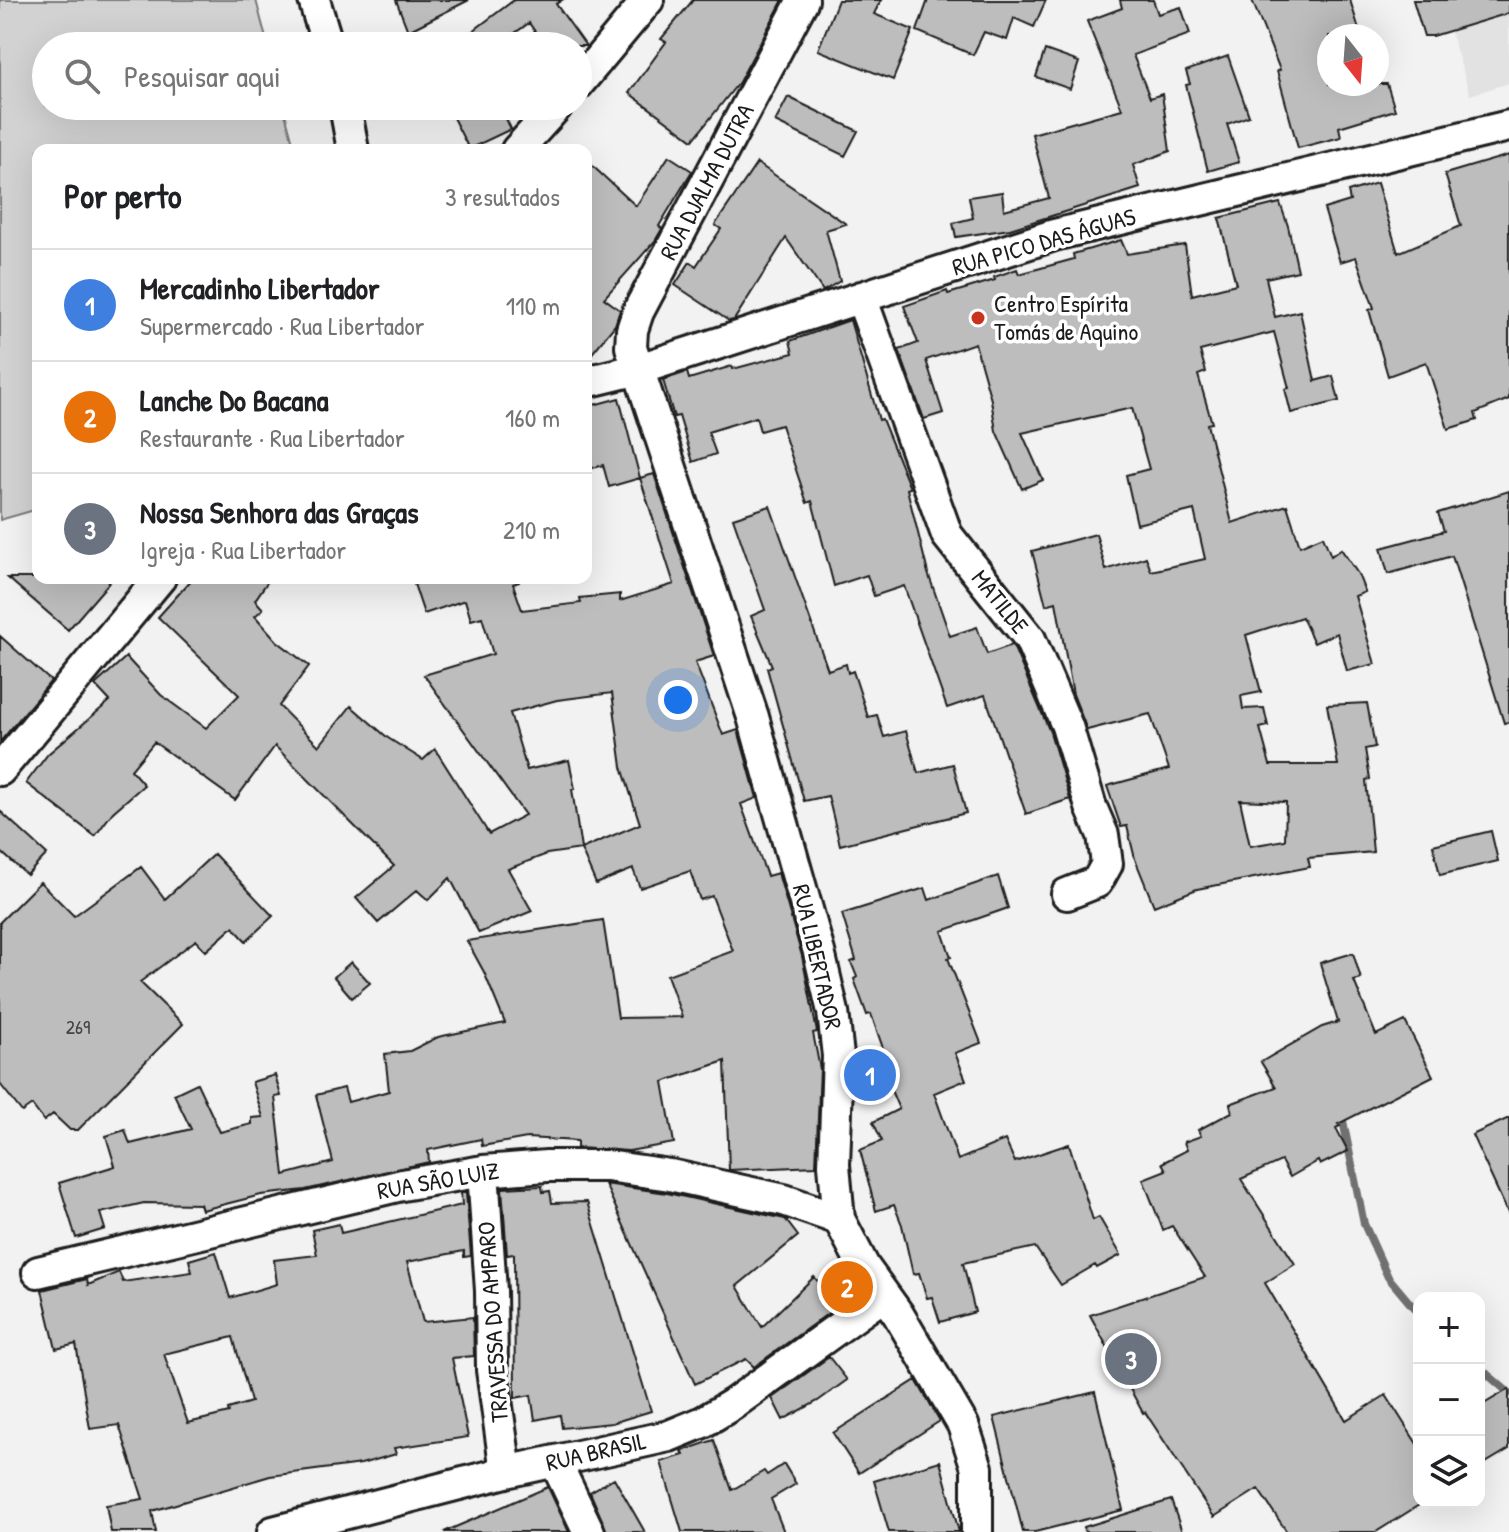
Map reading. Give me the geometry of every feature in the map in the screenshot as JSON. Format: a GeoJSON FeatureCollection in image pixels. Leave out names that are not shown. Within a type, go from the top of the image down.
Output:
{"type":"FeatureCollection","features":[{"type":"Feature","properties":{"kind":"street"},"geometry":{"type":"LineString","coordinates":[[314,0],[324,32]]}},
{"type":"Feature","properties":{"kind":"street"},"geometry":{"type":"LineString","coordinates":[[592,67],[648,0]]}},
{"type":"Feature","properties":{"kind":"street","name":"RUA DJALMA DUTRA"},"geometry":{"type":"LineString","coordinates":[[639,369],[631,347],[638,312],[803,0]]}},
{"type":"Feature","properties":{"kind":"street"},"geometry":{"type":"LineString","coordinates":[[348,120],[352,144]]}},
{"type":"Feature","properties":{"kind":"street"},"geometry":{"type":"LineString","coordinates":[[351,120],[364,144]]}},
{"type":"Feature","properties":{"kind":"street"},"geometry":{"type":"LineString","coordinates":[[522,144],[544,120]]}},
{"type":"Feature","properties":{"kind":"street","name":"RUA PICO DAS ÁGUAS"},"geometry":{"type":"LineString","coordinates":[[592,381],[639,369],[1054,235],[1509,126]]}},
{"type":"Feature","properties":{"kind":"street","name":"MATILDE"},"geometry":{"type":"LineString","coordinates":[[861,297],[947,535],[1030,639],[1067,726],[1091,807],[1103,835],[1107,864],[1097,882],[1067,894]]}},
{"type":"Feature","properties":{"kind":"street","name":"RUA LIBERTADOR"},"geometry":{"type":"LineString","coordinates":[[639,369],[753,717],[819,952],[833,1012],[838,1056],[834,1165],[839,1219],[864,1267],[932,1369],[963,1425],[977,1468],[977,1532]]}},
{"type":"Feature","properties":{"kind":"street"},"geometry":{"type":"LineString","coordinates":[[0,770],[155,584]]}},
{"type":"Feature","properties":{"kind":"street","name":"RUA SÃO LUIZ"},"geometry":{"type":"LineString","coordinates":[[38,1272],[402,1185],[483,1171],[547,1166],[607,1166],[670,1175],[758,1194],[839,1219]]}},
{"type":"Feature","properties":{"kind":"street","name":"TRAVESSA DO AMPARO"},"geometry":{"type":"LineString","coordinates":[[483,1171],[492,1370],[506,1472]]}},
{"type":"Feature","properties":{"kind":"street","name":"RUA BRASIL"},"geometry":{"type":"LineString","coordinates":[[273,1532],[506,1472],[669,1436],[703,1422],[733,1404],[884,1295]]}},
{"type":"Feature","properties":{"kind":"street"},"geometry":{"type":"LineString","coordinates":[[555,1461],[589,1532]]}},
{"type":"Feature","properties":{"kind":"shaded area"},"geometry":{"type":"Polygon","coordinates":[[[0,0],[256,0],[264,32],[32,32],[32,120],[287,120],[293,144],[32,144],[32,511],[0,520],[0,0]]]}},
{"type":"Feature","properties":{"kind":"shaded area"},"geometry":{"type":"Polygon","coordinates":[[[1509,7],[1509,83],[1470,95],[1448,24],[1509,7]]]}},
{"type":"Feature","properties":{"kind":"building"},"geometry":{"type":"Polygon","coordinates":[[[396,0],[469,0],[408,31],[396,0]]]}},
{"type":"Feature","properties":{"kind":"building"},"geometry":{"type":"Polygon","coordinates":[[[514,0],[562,0],[556,4],[576,32],[535,32],[529,23],[516,32],[472,32],[514,0]]]}},
{"type":"Feature","properties":{"kind":"building"},"geometry":{"type":"Polygon","coordinates":[[[693,0],[783,0],[739,82],[693,140],[629,93],[666,42],[661,39],[693,0]]]}},
{"type":"Feature","properties":{"kind":"building"},"geometry":{"type":"Polygon","coordinates":[[[838,0],[881,0],[874,14],[913,30],[893,80],[818,50],[838,0]]]}},
{"type":"Feature","properties":{"kind":"building"},"geometry":{"type":"Polygon","coordinates":[[[928,0],[1046,0],[1034,27],[1014,18],[1007,40],[984,32],[973,55],[917,31],[928,0]]]}},
{"type":"Feature","properties":{"kind":"building"},"geometry":{"type":"Polygon","coordinates":[[[1120,0],[1153,0],[1158,14],[1181,7],[1190,34],[1133,55],[1150,98],[1162,94],[1170,151],[1133,165],[1140,188],[1010,229],[956,237],[953,223],[973,218],[969,197],[1002,192],[1004,210],[1049,198],[1032,134],[1122,109],[1087,21],[1122,8],[1120,0]]]}},
{"type":"Feature","properties":{"kind":"building"},"geometry":{"type":"Polygon","coordinates":[[[1252,0],[1350,0],[1357,24],[1317,24],[1317,96],[1389,96],[1389,90],[1395,110],[1339,127],[1341,137],[1298,148],[1277,71],[1280,70],[1252,0]]]}},
{"type":"Feature","properties":{"kind":"building"},"geometry":{"type":"Polygon","coordinates":[[[1413,0],[1509,0],[1509,13],[1424,36],[1413,0]]]}},
{"type":"Feature","properties":{"kind":"building"},"geometry":{"type":"Polygon","coordinates":[[[1045,50],[1079,62],[1070,89],[1036,77],[1045,50]]]}},
{"type":"Feature","properties":{"kind":"building"},"geometry":{"type":"Polygon","coordinates":[[[1228,56],[1249,116],[1227,124],[1239,162],[1208,171],[1186,85],[1190,84],[1186,71],[1228,56]]]}},
{"type":"Feature","properties":{"kind":"building"},"geometry":{"type":"Polygon","coordinates":[[[788,97],[858,131],[845,156],[775,122],[788,97]]]}},
{"type":"Feature","properties":{"kind":"building"},"geometry":{"type":"Polygon","coordinates":[[[454,120],[507,120],[511,129],[480,144],[466,144],[454,120]]]}},
{"type":"Feature","properties":{"kind":"building"},"geometry":{"type":"Polygon","coordinates":[[[1509,155],[1509,399],[1475,413],[1477,420],[1448,429],[1426,362],[1388,376],[1369,310],[1374,308],[1356,257],[1340,262],[1324,209],[1350,201],[1348,192],[1377,183],[1398,253],[1461,226],[1445,174],[1509,155]]]}},
{"type":"Feature","properties":{"kind":"building"},"geometry":{"type":"Polygon","coordinates":[[[669,156],[692,171],[659,226],[662,229],[655,241],[604,298],[620,310],[615,325],[592,354],[592,166],[636,206],[669,156]]]}},
{"type":"Feature","properties":{"kind":"building"},"geometry":{"type":"Polygon","coordinates":[[[757,163],[846,224],[826,230],[840,281],[823,291],[786,238],[734,320],[729,321],[675,285],[690,262],[696,266],[721,229],[715,225],[757,163]]]}},
{"type":"Feature","properties":{"kind":"building"},"geometry":{"type":"Polygon","coordinates":[[[1280,203],[1298,271],[1266,278],[1275,317],[1300,311],[1315,381],[1333,376],[1339,401],[1291,413],[1285,389],[1289,388],[1274,332],[1200,351],[1206,372],[1198,375],[1212,423],[1207,424],[1232,523],[1287,505],[1300,546],[1323,536],[1331,556],[1341,549],[1358,574],[1365,592],[1355,596],[1375,664],[1347,671],[1337,633],[1314,643],[1302,617],[1246,635],[1261,692],[1241,696],[1243,709],[1264,708],[1268,726],[1260,728],[1270,765],[1338,765],[1327,705],[1367,703],[1375,747],[1365,749],[1370,779],[1366,780],[1373,852],[1308,858],[1310,867],[1197,889],[1154,906],[1135,859],[1127,826],[1121,827],[1107,786],[1169,769],[1150,714],[1087,730],[1073,694],[1056,602],[1046,605],[1032,551],[1096,534],[1106,570],[1146,557],[1151,571],[1205,559],[1194,510],[1137,524],[1126,475],[1149,469],[1132,408],[1022,433],[1043,480],[1022,489],[996,431],[975,343],[926,360],[943,413],[924,419],[899,350],[918,343],[904,306],[947,291],[948,294],[995,280],[994,277],[1017,269],[1019,274],[1074,259],[1073,254],[1121,240],[1127,254],[1185,245],[1192,295],[1236,284],[1219,218],[1280,203]],[[1240,800],[1250,846],[1285,840],[1286,802],[1240,800]]]}},
{"type":"Feature","properties":{"kind":"building"},"geometry":{"type":"Polygon","coordinates":[[[850,320],[879,420],[882,419],[910,488],[907,489],[928,573],[950,636],[977,627],[987,654],[1012,645],[1050,732],[1070,799],[1026,814],[985,695],[947,708],[904,586],[874,596],[867,575],[834,586],[812,501],[807,503],[781,425],[760,431],[756,417],[708,432],[716,454],[693,462],[679,416],[674,417],[663,380],[687,372],[689,379],[793,353],[790,341],[850,320]]]}},
{"type":"Feature","properties":{"kind":"building"},"geometry":{"type":"Polygon","coordinates":[[[619,398],[640,478],[609,487],[603,465],[592,468],[592,405],[619,398]]]}},
{"type":"Feature","properties":{"kind":"building"},"geometry":{"type":"Polygon","coordinates":[[[654,474],[714,656],[695,662],[723,735],[738,730],[757,798],[741,804],[767,876],[778,873],[802,956],[817,1032],[813,1033],[820,1069],[816,1166],[729,1170],[725,1061],[663,1082],[674,1143],[629,1151],[577,1148],[577,1141],[527,1138],[482,1146],[481,1139],[428,1150],[429,1162],[305,1190],[261,1195],[202,1210],[200,1204],[144,1203],[100,1213],[105,1229],[76,1238],[59,1183],[115,1166],[106,1136],[125,1130],[130,1144],[191,1129],[174,1094],[197,1083],[220,1132],[252,1124],[252,1118],[263,1117],[252,1082],[275,1075],[281,1096],[275,1097],[284,1175],[333,1162],[316,1095],[344,1088],[348,1102],[389,1091],[385,1054],[410,1051],[438,1037],[505,1023],[467,941],[603,920],[618,1018],[682,1017],[667,975],[733,951],[712,896],[700,900],[690,871],[640,888],[633,869],[596,884],[581,849],[547,854],[508,869],[532,911],[479,933],[450,878],[428,900],[417,890],[378,923],[356,898],[394,866],[275,746],[235,800],[154,742],[131,770],[144,785],[113,812],[95,836],[26,783],[48,754],[110,701],[95,685],[126,657],[161,695],[206,728],[239,695],[158,617],[188,584],[266,584],[255,600],[263,609],[255,616],[277,641],[309,666],[279,706],[319,746],[351,706],[388,738],[423,760],[435,749],[489,834],[525,815],[424,675],[493,654],[482,617],[471,620],[465,600],[424,614],[414,584],[513,584],[522,610],[581,603],[580,598],[620,594],[620,601],[674,584],[640,478],[654,474]],[[612,693],[557,700],[510,713],[527,770],[569,760],[575,789],[572,789],[581,849],[640,824],[622,767],[612,693]]]}},
{"type":"Feature","properties":{"kind":"building"},"geometry":{"type":"Polygon","coordinates":[[[1509,491],[1509,722],[1504,723],[1452,556],[1388,574],[1381,548],[1444,531],[1438,513],[1509,491]]]}},
{"type":"Feature","properties":{"kind":"building"},"geometry":{"type":"Polygon","coordinates":[[[770,506],[828,670],[846,664],[848,673],[853,671],[868,717],[877,715],[884,737],[906,731],[918,773],[953,764],[966,813],[840,845],[828,796],[804,801],[767,668],[772,666],[751,616],[765,610],[733,518],[770,506]]]}},
{"type":"Feature","properties":{"kind":"building"},"geometry":{"type":"Polygon","coordinates":[[[8,578],[32,578],[32,584],[108,584],[68,630],[8,578]]]}},
{"type":"Feature","properties":{"kind":"building"},"geometry":{"type":"Polygon","coordinates":[[[0,636],[51,681],[0,742],[0,636]]]}},
{"type":"Feature","properties":{"kind":"building"},"geometry":{"type":"Polygon","coordinates":[[[0,811],[47,854],[27,875],[0,851],[0,811]]]}},
{"type":"Feature","properties":{"kind":"building"},"geometry":{"type":"Polygon","coordinates":[[[1491,831],[1498,861],[1440,875],[1433,845],[1491,831]]]}},
{"type":"Feature","properties":{"kind":"building"},"geometry":{"type":"Polygon","coordinates":[[[214,854],[273,916],[246,941],[233,927],[206,951],[196,940],[140,982],[183,1024],[78,1130],[70,1130],[53,1114],[44,1121],[32,1105],[22,1112],[0,1084],[0,922],[40,882],[74,916],[141,867],[165,899],[214,854]]]}},
{"type":"Feature","properties":{"kind":"building"},"geometry":{"type":"Polygon","coordinates":[[[998,876],[1008,908],[942,931],[951,957],[948,958],[981,1043],[955,1053],[966,1080],[934,1093],[958,1160],[1005,1140],[1015,1162],[1069,1144],[1093,1220],[1099,1217],[1121,1255],[1097,1268],[1095,1265],[1061,1285],[1035,1247],[963,1263],[975,1312],[940,1322],[932,1297],[927,1298],[919,1273],[913,1274],[902,1225],[894,1205],[876,1211],[860,1150],[882,1141],[873,1122],[899,1109],[877,1058],[885,1054],[854,979],[857,977],[851,962],[856,960],[842,914],[925,888],[929,900],[998,876]]]}},
{"type":"Feature","properties":{"kind":"building"},"geometry":{"type":"Polygon","coordinates":[[[1353,953],[1361,979],[1354,981],[1376,1035],[1405,1021],[1433,1076],[1338,1124],[1340,1126],[1336,1128],[1348,1151],[1320,1165],[1318,1161],[1290,1177],[1281,1161],[1241,1179],[1295,1264],[1265,1283],[1346,1420],[1386,1395],[1413,1438],[1414,1508],[1376,1532],[1287,1532],[1258,1489],[1214,1517],[1143,1413],[1090,1315],[1205,1277],[1172,1226],[1163,1230],[1143,1179],[1166,1170],[1162,1163],[1187,1150],[1184,1142],[1201,1136],[1198,1130],[1232,1112],[1230,1104],[1276,1087],[1261,1062],[1322,1027],[1338,1022],[1320,963],[1353,953]]]}},
{"type":"Feature","properties":{"kind":"building"},"geometry":{"type":"Polygon","coordinates":[[[351,962],[370,983],[352,998],[334,977],[351,962]]]}},
{"type":"Feature","properties":{"kind":"building"},"geometry":{"type":"Polygon","coordinates":[[[1509,1118],[1509,1215],[1472,1135],[1509,1118]]]}},
{"type":"Feature","properties":{"kind":"building"},"geometry":{"type":"Polygon","coordinates":[[[605,1184],[667,1193],[785,1219],[798,1236],[737,1286],[762,1327],[814,1277],[829,1293],[840,1282],[852,1296],[754,1367],[746,1359],[695,1384],[605,1184]]]}},
{"type":"Feature","properties":{"kind":"building"},"geometry":{"type":"Polygon","coordinates":[[[542,1186],[543,1192],[550,1191],[552,1203],[587,1202],[651,1411],[612,1423],[562,1428],[560,1415],[535,1420],[531,1395],[515,1398],[514,1254],[507,1255],[502,1188],[542,1186]]]}},
{"type":"Feature","properties":{"kind":"building"},"geometry":{"type":"Polygon","coordinates":[[[461,1193],[466,1193],[471,1256],[464,1257],[464,1251],[407,1262],[423,1322],[473,1317],[474,1356],[452,1358],[468,1437],[394,1448],[396,1454],[361,1464],[270,1476],[152,1511],[156,1532],[111,1532],[106,1505],[143,1499],[119,1425],[90,1429],[76,1344],[56,1349],[42,1290],[87,1279],[88,1285],[119,1272],[123,1282],[192,1272],[189,1260],[216,1252],[230,1298],[277,1284],[274,1260],[317,1255],[312,1230],[339,1224],[341,1233],[462,1205],[461,1193]],[[233,1337],[164,1354],[188,1423],[229,1413],[228,1409],[251,1402],[233,1337]]]}},
{"type":"Feature","properties":{"kind":"building"},"geometry":{"type":"Polygon","coordinates":[[[829,1357],[847,1380],[818,1401],[783,1420],[772,1398],[829,1357]]]}},
{"type":"Feature","properties":{"kind":"building"},"geometry":{"type":"Polygon","coordinates":[[[916,1380],[940,1421],[859,1473],[833,1433],[916,1380]]]}},
{"type":"Feature","properties":{"kind":"building"},"geometry":{"type":"Polygon","coordinates":[[[1509,1389],[1509,1449],[1485,1463],[1485,1436],[1485,1403],[1509,1389]]]}},
{"type":"Feature","properties":{"kind":"building"},"geometry":{"type":"Polygon","coordinates":[[[1095,1392],[1123,1510],[1035,1532],[1023,1532],[994,1417],[1095,1392]]]}},
{"type":"Feature","properties":{"kind":"building"},"geometry":{"type":"Polygon","coordinates":[[[714,1440],[732,1490],[764,1471],[767,1475],[784,1464],[796,1484],[771,1499],[784,1532],[682,1532],[661,1462],[714,1440]]]}},
{"type":"Feature","properties":{"kind":"building"},"geometry":{"type":"Polygon","coordinates":[[[940,1461],[959,1532],[889,1532],[874,1481],[940,1461]]]}},
{"type":"Feature","properties":{"kind":"building"},"geometry":{"type":"Polygon","coordinates":[[[614,1478],[645,1532],[607,1532],[590,1492],[614,1478]]]}},
{"type":"Feature","properties":{"kind":"building"},"geometry":{"type":"Polygon","coordinates":[[[548,1487],[569,1532],[444,1532],[548,1487]]]}},
{"type":"Feature","properties":{"kind":"building"},"geometry":{"type":"Polygon","coordinates":[[[1171,1500],[1182,1532],[1085,1532],[1084,1527],[1171,1500]]]}},
{"type":"Feature","properties":{"kind":"waterway"},"geometry":{"type":"LineString","coordinates":[[1341,1111],[1364,1224],[1388,1277],[1413,1307]]}},
{"type":"Feature","properties":{"kind":"waterway"},"geometry":{"type":"LineString","coordinates":[[1485,1372],[1509,1393]]}},
{"type":"Feature","properties":{"kind":"place","name":"Centro Espírita Tomás de Aquino"},"geometry":{"type":"Point","coordinates":[978,318]}},
{"type":"Feature","properties":{"kind":"place","name":"Mercadinho Libertador"},"geometry":{"type":"Point","coordinates":[870,1075]}},
{"type":"Feature","properties":{"kind":"place","name":"Lanche Do Bacana"},"geometry":{"type":"Point","coordinates":[847,1287]}},
{"type":"Feature","properties":{"kind":"place","name":"Nossa Senhora das Graças"},"geometry":{"type":"Point","coordinates":[1131,1359]}}]}
